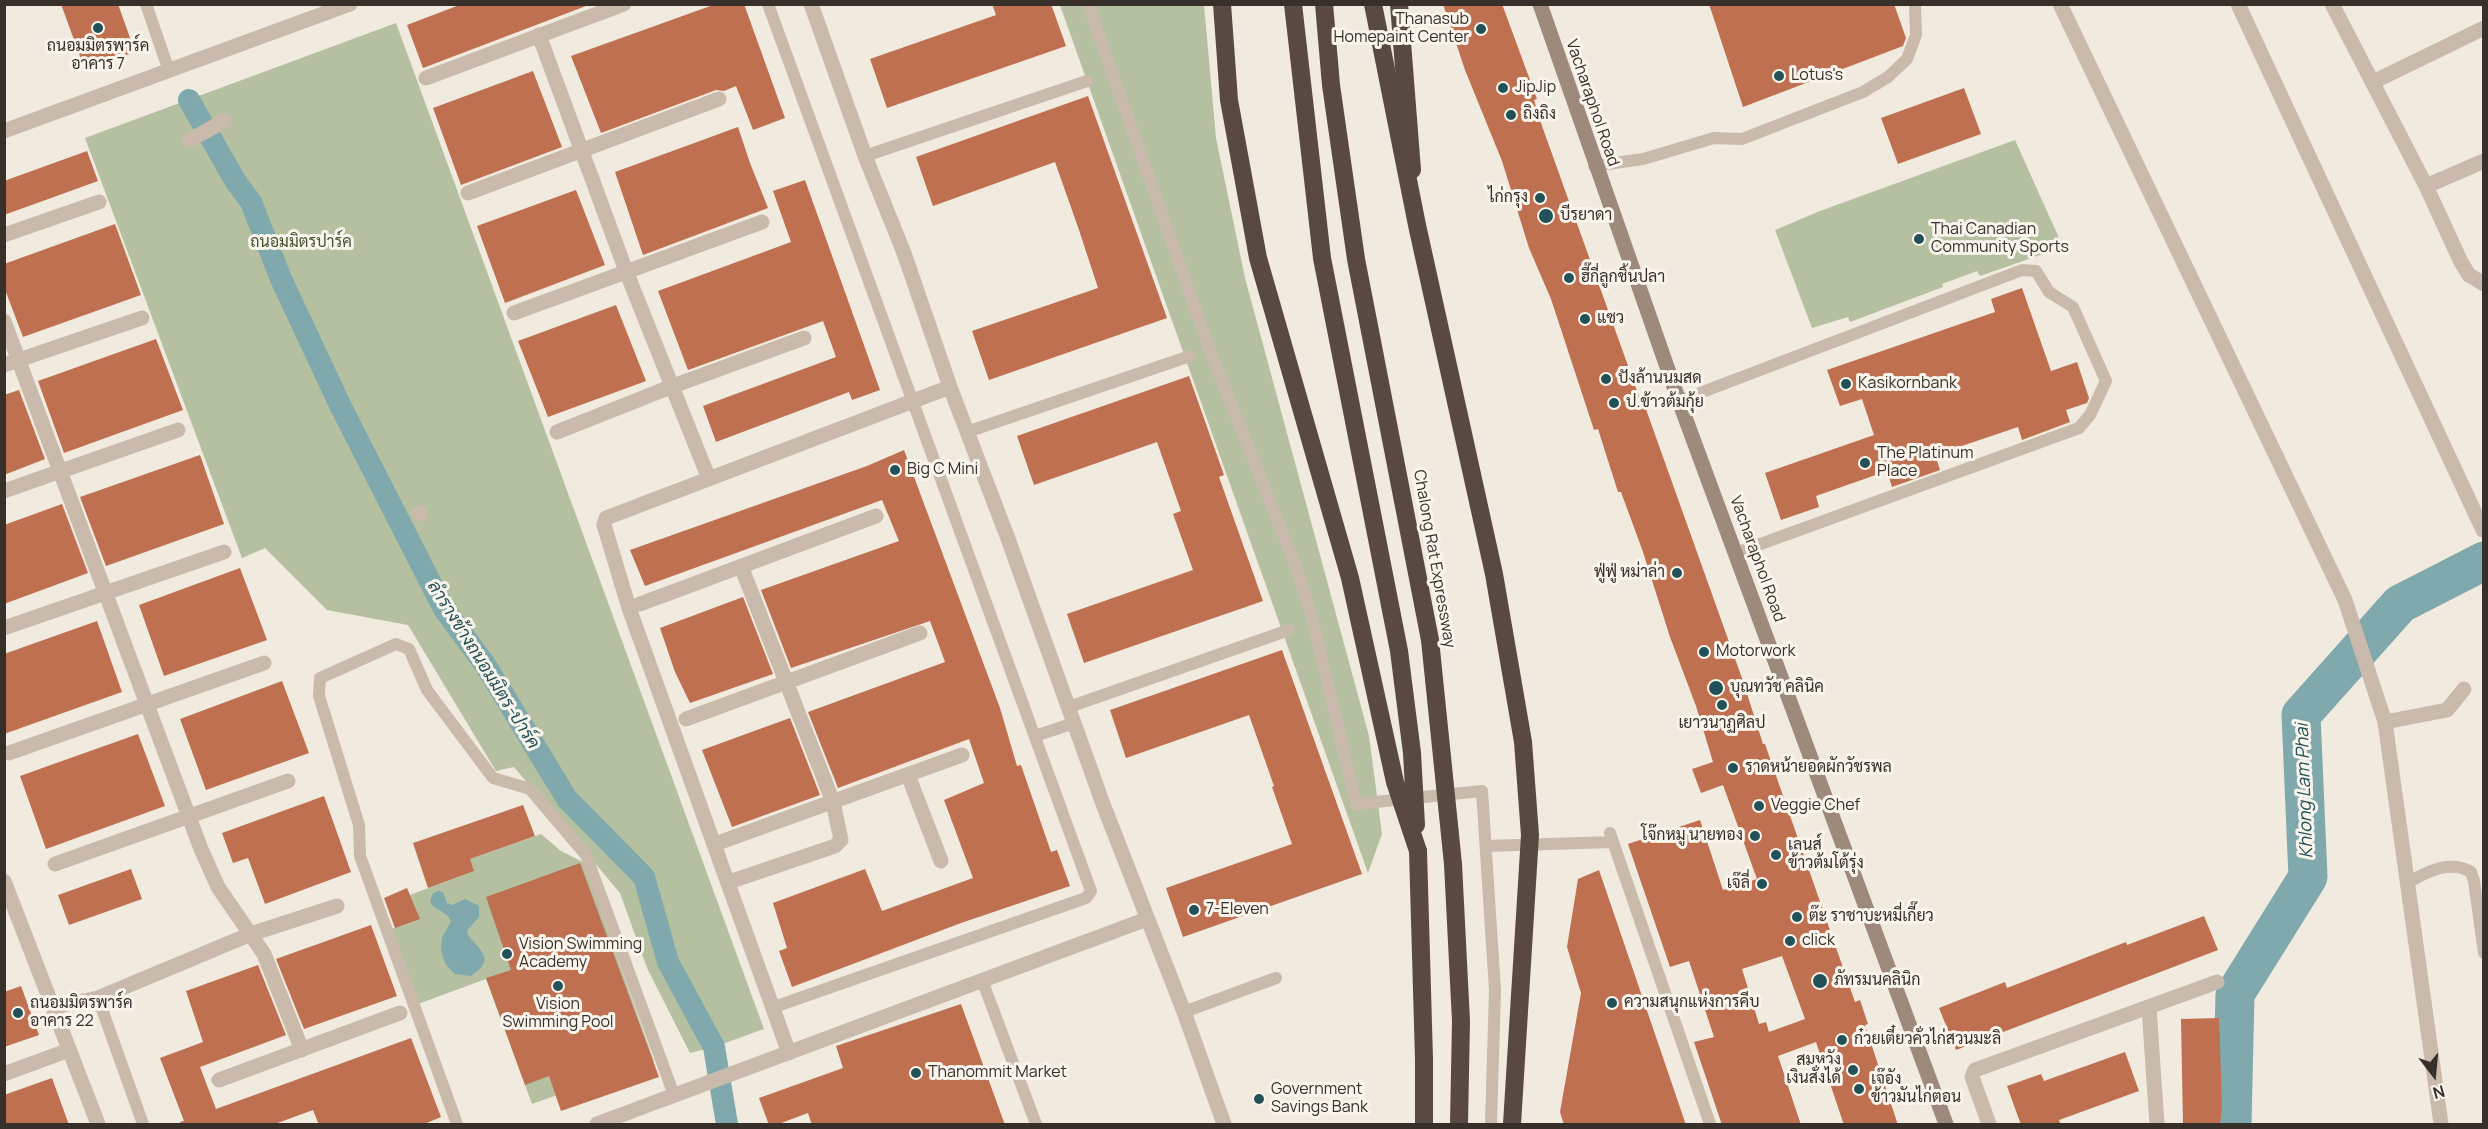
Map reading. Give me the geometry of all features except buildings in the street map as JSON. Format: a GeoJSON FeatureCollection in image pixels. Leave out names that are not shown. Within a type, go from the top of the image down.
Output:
{"type":"FeatureCollection","features":[{"type":"Feature","properties":{"kind":"highway"},"geometry":{"type":"LineString","coordinates":[[1222,4],[1229,100],[1241,178],[1258,258],[1350,578],[1395,782],[1418,851]]}},
{"type":"Feature","properties":{"kind":"highway"},"geometry":{"type":"LineString","coordinates":[[1293,4],[1322,258],[1399,651],[1412,753],[1418,851],[1424,1125]]}},
{"type":"Feature","properties":{"kind":"highway","name":"Chalong Rat Expressway"},"geometry":{"type":"LineString","coordinates":[[1324,4],[1331,85],[1356,260],[1430,640],[1452,864],[1461,1021],[1459,1125]]}},
{"type":"Feature","properties":{"kind":"highway"},"geometry":{"type":"LineString","coordinates":[[1373,4],[1417,225],[1494,574],[1523,742],[1530,835],[1512,1125]]}},
{"type":"Feature","properties":{"kind":"highway"},"geometry":{"type":"LineString","coordinates":[[1399,4],[1417,225]]}},
{"type":"Feature","properties":{"kind":"main road","name":"Vacharaphol Road"},"geometry":{"type":"LineString","coordinates":[[1540,4],[1594,166],[1678,402],[1736,553],[1946,1125]]}},
{"type":"Feature","properties":{"kind":"street"},"geometry":{"type":"LineString","coordinates":[[4,131],[350,4]]}},
{"type":"Feature","properties":{"kind":"street"},"geometry":{"type":"LineString","coordinates":[[426,78],[624,4]]}},
{"type":"Feature","properties":{"kind":"street"},"geometry":{"type":"LineString","coordinates":[[811,4],[865,156],[904,253],[950,387],[1147,919],[1184,1012],[1224,1125]]}},
{"type":"Feature","properties":{"kind":"street"},"geometry":{"type":"LineString","coordinates":[[2060,4],[2350,616],[2377,695],[2385,722],[2441,1125]]}},
{"type":"Feature","properties":{"kind":"street"},"geometry":{"type":"LineString","coordinates":[[2332,4],[2426,186],[2461,262],[2469,275],[2484,284]]}},
{"type":"Feature","properties":{"kind":"street"},"geometry":{"type":"LineString","coordinates":[[2243,6],[2483,530]]}},
{"type":"Feature","properties":{"kind":"street"},"geometry":{"type":"LineString","coordinates":[[2373,82],[2484,28]]}},
{"type":"Feature","properties":{"kind":"street"},"geometry":{"type":"LineString","coordinates":[[539,35],[626,271],[709,479]]}},
{"type":"Feature","properties":{"kind":"street"},"geometry":{"type":"LineString","coordinates":[[468,193],[719,99]]}},
{"type":"Feature","properties":{"kind":"street"},"geometry":{"type":"LineString","coordinates":[[190,140],[224,121]]}},
{"type":"Feature","properties":{"kind":"street"},"geometry":{"type":"LineString","coordinates":[[2426,186],[2484,161]]}},
{"type":"Feature","properties":{"kind":"street"},"geometry":{"type":"LineString","coordinates":[[4,235],[99,202]]}},
{"type":"Feature","properties":{"kind":"street"},"geometry":{"type":"LineString","coordinates":[[513,313],[762,222]]}},
{"type":"Feature","properties":{"kind":"street"},"geometry":{"type":"LineString","coordinates":[[12,363],[142,318]]}},
{"type":"Feature","properties":{"kind":"street"},"geometry":{"type":"LineString","coordinates":[[4,321],[12,363],[60,472],[189,816],[218,887],[264,954],[302,1050]]}},
{"type":"Feature","properties":{"kind":"street"},"geometry":{"type":"LineString","coordinates":[[557,432],[804,338]]}},
{"type":"Feature","properties":{"kind":"street"},"geometry":{"type":"LineString","coordinates":[[789,1053],[629,608],[604,525],[606,518],[950,387]]}},
{"type":"Feature","properties":{"kind":"street"},"geometry":{"type":"LineString","coordinates":[[4,491],[178,430]]}},
{"type":"Feature","properties":{"kind":"street"},"geometry":{"type":"LineString","coordinates":[[640,604],[876,516]]}},
{"type":"Feature","properties":{"kind":"street"},"geometry":{"type":"LineString","coordinates":[[4,628],[224,552]]}},
{"type":"Feature","properties":{"kind":"street"},"geometry":{"type":"LineString","coordinates":[[729,882],[839,843],[841,840],[833,802],[741,566]]}},
{"type":"Feature","properties":{"kind":"street"},"geometry":{"type":"LineString","coordinates":[[686,719],[920,633]]}},
{"type":"Feature","properties":{"kind":"street"},"geometry":{"type":"LineString","coordinates":[[9,753],[264,663]]}},
{"type":"Feature","properties":{"kind":"street"},"geometry":{"type":"LineString","coordinates":[[2385,722],[2447,710],[2464,688]]}},
{"type":"Feature","properties":{"kind":"street"},"geometry":{"type":"LineString","coordinates":[[715,844],[962,755]]}},
{"type":"Feature","properties":{"kind":"street"},"geometry":{"type":"LineString","coordinates":[[908,775],[941,861]]}},
{"type":"Feature","properties":{"kind":"street"},"geometry":{"type":"LineString","coordinates":[[55,864],[288,781]]}},
{"type":"Feature","properties":{"kind":"street"},"geometry":{"type":"LineString","coordinates":[[4,881],[98,1125]]}},
{"type":"Feature","properties":{"kind":"street"},"geometry":{"type":"LineString","coordinates":[[53,1007],[98,998],[251,934],[337,906]]}},
{"type":"Feature","properties":{"kind":"street"},"geometry":{"type":"LineString","coordinates":[[597,1125],[1147,919]]}},
{"type":"Feature","properties":{"kind":"street"},"geometry":{"type":"LineString","coordinates":[[1989,1125],[1972,1077],[1975,1070],[2217,982]]}},
{"type":"Feature","properties":{"kind":"street"},"geometry":{"type":"LineString","coordinates":[[2149,1008],[2157,1125]]}},
{"type":"Feature","properties":{"kind":"street"},"geometry":{"type":"LineString","coordinates":[[219,1080],[400,1013]]}},
{"type":"Feature","properties":{"kind":"street"},"geometry":{"type":"LineString","coordinates":[[4,1074],[69,1050]]}},
{"type":"Feature","properties":{"kind":"lane"},"geometry":{"type":"LineString","coordinates":[[146,4],[169,71]]}},
{"type":"Feature","properties":{"kind":"lane"},"geometry":{"type":"LineString","coordinates":[[768,4],[1091,891],[1086,898],[774,1007]]}},
{"type":"Feature","properties":{"kind":"lane"},"geometry":{"type":"LineString","coordinates":[[1088,4],[1209,348],[1297,569],[1313,621],[1356,804],[1482,791],[1494,990],[1491,1125]]}},
{"type":"Feature","properties":{"kind":"lane"},"geometry":{"type":"LineString","coordinates":[[1594,166],[1643,159],[1714,138],[1742,139],[1863,92],[1888,77],[1907,59],[1916,35],[1915,4]]}},
{"type":"Feature","properties":{"kind":"lane"},"geometry":{"type":"LineString","coordinates":[[865,156],[1087,81]]}},
{"type":"Feature","properties":{"kind":"lane"},"geometry":{"type":"LineString","coordinates":[[1678,402],[2022,270],[2036,270],[2049,292],[2073,307],[2106,381],[2091,415],[2079,428],[1736,553]]}},
{"type":"Feature","properties":{"kind":"lane"},"geometry":{"type":"LineString","coordinates":[[967,432],[1190,356]]}},
{"type":"Feature","properties":{"kind":"lane"},"geometry":{"type":"LineString","coordinates":[[1069,707],[1289,630]]}},
{"type":"Feature","properties":{"kind":"lane"},"geometry":{"type":"LineString","coordinates":[[457,1125],[360,856],[359,825],[319,696],[320,678],[396,644],[409,649],[427,690],[493,778],[530,789],[586,855],[674,1095]]}},
{"type":"Feature","properties":{"kind":"lane"},"geometry":{"type":"LineString","coordinates":[[1035,736],[1074,723]]}},
{"type":"Feature","properties":{"kind":"lane"},"geometry":{"type":"LineString","coordinates":[[1486,846],[1611,838],[1710,1125]]}},
{"type":"Feature","properties":{"kind":"lane"},"geometry":{"type":"LineString","coordinates":[[2408,883],[2428,871],[2460,866],[2471,872],[2484,952]]}},
{"type":"Feature","properties":{"kind":"lane"},"geometry":{"type":"LineString","coordinates":[[1184,1012],[1276,978]]}},
{"type":"Feature","properties":{"kind":"lane"},"geometry":{"type":"LineString","coordinates":[[982,980],[1036,1125]]}},
{"type":"Feature","properties":{"kind":"lane"},"geometry":{"type":"LineString","coordinates":[[98,998],[143,1125]]}},
{"type":"Feature","properties":{"kind":"green space"},"geometry":{"type":"Polygon","coordinates":[[[1060,5],[1204,5],[1216,138],[1245,278],[1369,736],[1382,834],[1368,873],[1060,5]]]}},
{"type":"Feature","properties":{"kind":"green space","name":"ถนอมมิตรปาร์ค"},"geometry":{"type":"Polygon","coordinates":[[[396,23],[764,1029],[714,1047],[690,1053],[647,968],[620,893],[514,767],[496,771],[408,625],[327,610],[265,548],[242,558],[85,138],[396,23]]]}},
{"type":"Feature","properties":{"kind":"green space","name":"Thai Canadian Community Sports"},"geometry":{"type":"Polygon","coordinates":[[[2015,140],[2063,247],[1980,276],[1977,271],[1942,284],[1943,287],[1850,322],[1848,317],[1812,328],[1775,230],[1820,211],[2015,140]]]}},
{"type":"Feature","properties":{"kind":"green space","name":"Vision Swimming Academy"},"geometry":{"type":"Polygon","coordinates":[[[541,834],[561,851],[583,862],[654,1061],[532,1104],[486,979],[418,1004],[388,930],[419,919],[410,895],[473,871],[470,859],[541,834]]]}},
{"type":"Feature","properties":{"kind":"water"},"geometry":{"type":"Polygon","coordinates":[[[443,892],[447,903],[452,905],[465,899],[479,906],[479,917],[467,933],[480,948],[484,958],[479,970],[471,976],[455,974],[446,965],[441,951],[442,937],[451,922],[430,902],[433,893],[443,892]]]}},
{"type":"Feature","properties":{"kind":"waterway","name":"ลำรางข้างถนอมมิตร-ปาร์ค"},"geometry":{"type":"LineString","coordinates":[[189,100],[236,182],[251,202],[281,279],[341,407],[444,609],[486,666],[567,799],[644,877],[668,962],[714,1047],[727,1124]]}},
{"type":"Feature","properties":{"kind":"waterway","name":"Khlong Lam Phai"},"geometry":{"type":"LineString","coordinates":[[2232,1124],[2235,994],[2308,877],[2301,715],[2400,604],[2484,561]]}},
{"type":"Feature","properties":{"kind":"place","name":"ถนอมมิตรพาร์ค อาคาร 7"},"geometry":{"type":"Point","coordinates":[98,28]}},
{"type":"Feature","properties":{"kind":"place","name":"Thanasub Homepaint Center"},"geometry":{"type":"Point","coordinates":[1481,29]}},
{"type":"Feature","properties":{"kind":"place","name":"Lotus's"},"geometry":{"type":"Point","coordinates":[1779,76]}},
{"type":"Feature","properties":{"kind":"place","name":"JipJip"},"geometry":{"type":"Point","coordinates":[1503,88]}},
{"type":"Feature","properties":{"kind":"place","name":"ถิงถิง"},"geometry":{"type":"Point","coordinates":[1511,115]}},
{"type":"Feature","properties":{"kind":"place","name":"ไก่กรุง"},"geometry":{"type":"Point","coordinates":[1540,198]}},
{"type":"Feature","properties":{"kind":"place","name":"บีรยาดา"},"geometry":{"type":"Point","coordinates":[1546,216]}},
{"type":"Feature","properties":{"kind":"place","name":"Thai Canadian Community Sports"},"geometry":{"type":"Point","coordinates":[1919,239]}},
{"type":"Feature","properties":{"kind":"place","name":"ฮี๊กี่ลูกชิ้นปลา"},"geometry":{"type":"Point","coordinates":[1569,278]}},
{"type":"Feature","properties":{"kind":"place","name":"แซว"},"geometry":{"type":"Point","coordinates":[1585,319]}},
{"type":"Feature","properties":{"kind":"place","name":"ปังล้านนมสด"},"geometry":{"type":"Point","coordinates":[1606,379]}},
{"type":"Feature","properties":{"kind":"place","name":"Kasikornbank"},"geometry":{"type":"Point","coordinates":[1846,384]}},
{"type":"Feature","properties":{"kind":"place","name":"ป.ข้าวต้มกุ้ย"},"geometry":{"type":"Point","coordinates":[1614,403]}},
{"type":"Feature","properties":{"kind":"place","name":"The Platinum Place"},"geometry":{"type":"Point","coordinates":[1865,463]}},
{"type":"Feature","properties":{"kind":"place","name":"Big C Mini"},"geometry":{"type":"Point","coordinates":[895,470]}},
{"type":"Feature","properties":{"kind":"place","name":"ฟู่ฟู่ หม่าล่า"},"geometry":{"type":"Point","coordinates":[1677,573]}},
{"type":"Feature","properties":{"kind":"place","name":"Motorwork"},"geometry":{"type":"Point","coordinates":[1704,652]}},
{"type":"Feature","properties":{"kind":"place","name":"บุณทวัช คลินิค"},"geometry":{"type":"Point","coordinates":[1716,688]}},
{"type":"Feature","properties":{"kind":"place","name":"เยาวนาฏศิลป"},"geometry":{"type":"Point","coordinates":[1722,705]}},
{"type":"Feature","properties":{"kind":"place","name":"ราดหน้ายอดผักวัชรพล"},"geometry":{"type":"Point","coordinates":[1733,768]}},
{"type":"Feature","properties":{"kind":"place","name":"Veggie Chef"},"geometry":{"type":"Point","coordinates":[1759,806]}},
{"type":"Feature","properties":{"kind":"place","name":"โจ๊กหมู นายทอง"},"geometry":{"type":"Point","coordinates":[1755,836]}},
{"type":"Feature","properties":{"kind":"place","name":"เลนส์ ข้าวต้มโต้รุ่ง"},"geometry":{"type":"Point","coordinates":[1776,855]}},
{"type":"Feature","properties":{"kind":"place","name":"เจ๊ลี่"},"geometry":{"type":"Point","coordinates":[1762,884]}},
{"type":"Feature","properties":{"kind":"place","name":"7-Eleven"},"geometry":{"type":"Point","coordinates":[1194,910]}},
{"type":"Feature","properties":{"kind":"place","name":"ต๊ะ ราชาบะหมี่เกี๊ยว"},"geometry":{"type":"Point","coordinates":[1797,917]}},
{"type":"Feature","properties":{"kind":"place","name":"click"},"geometry":{"type":"Point","coordinates":[1790,941]}},
{"type":"Feature","properties":{"kind":"place","name":"Vision Swimming Academy"},"geometry":{"type":"Point","coordinates":[507,954]}},
{"type":"Feature","properties":{"kind":"place","name":"ภัทรมนคลินิก"},"geometry":{"type":"Point","coordinates":[1820,981]}},
{"type":"Feature","properties":{"kind":"place","name":"Vision Swimming Pool"},"geometry":{"type":"Point","coordinates":[558,986]}},
{"type":"Feature","properties":{"kind":"place","name":"ความสนุกแห่งการคีบ"},"geometry":{"type":"Point","coordinates":[1612,1003]}},
{"type":"Feature","properties":{"kind":"place","name":"ถนอมมิตรพาร์ค อาคาร 22"},"geometry":{"type":"Point","coordinates":[18,1013]}},
{"type":"Feature","properties":{"kind":"place","name":"ก๋วยเตี๋ยวคั่วไก่สวนมะลิ"},"geometry":{"type":"Point","coordinates":[1842,1040]}},
{"type":"Feature","properties":{"kind":"place","name":"สมหวัง เงินสั่งได้"},"geometry":{"type":"Point","coordinates":[1853,1070]}},
{"type":"Feature","properties":{"kind":"place","name":"Thanommit Market"},"geometry":{"type":"Point","coordinates":[916,1073]}},
{"type":"Feature","properties":{"kind":"place","name":"เจ๊อัง ข้าวมันไก่ตอน"},"geometry":{"type":"Point","coordinates":[1859,1089]}},
{"type":"Feature","properties":{"kind":"place","name":"Government Savings Bank"},"geometry":{"type":"Point","coordinates":[1259,1099]}}]}
